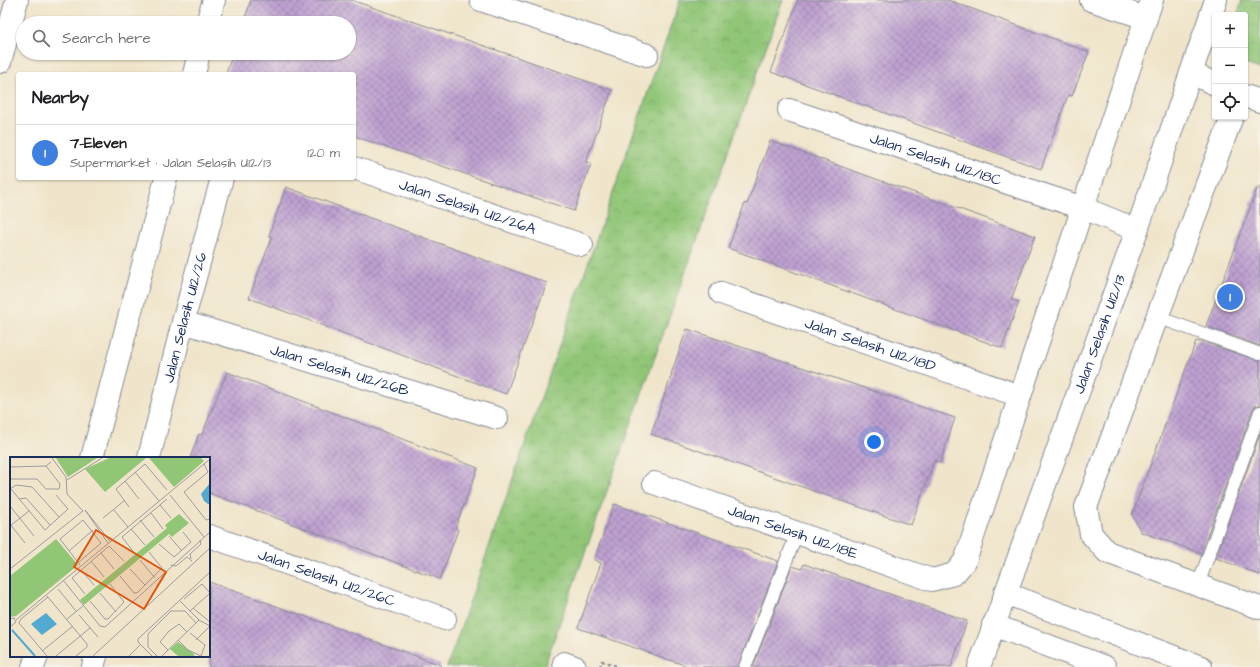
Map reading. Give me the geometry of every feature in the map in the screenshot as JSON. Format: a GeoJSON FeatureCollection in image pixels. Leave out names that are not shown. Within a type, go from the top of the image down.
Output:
{"type":"FeatureCollection","features":[{"type":"Feature","properties":{"kind":"main road"},"geometry":{"type":"LineString","coordinates":[[0,62],[17,0]]}},
{"type":"Feature","properties":{"kind":"main road"},"geometry":{"type":"LineString","coordinates":[[209,16],[214,0]]}},
{"type":"Feature","properties":{"kind":"main road"},"geometry":{"type":"LineString","coordinates":[[481,0],[648,55]]}},
{"type":"Feature","properties":{"kind":"main road"},"geometry":{"type":"LineString","coordinates":[[1020,396],[1149,9],[1091,0]]}},
{"type":"Feature","properties":{"kind":"main road","name":"Jalan Selasih U12/13"},"geometry":{"type":"LineString","coordinates":[[979,667],[1004,593],[1137,230],[1216,0]]}},
{"type":"Feature","properties":{"kind":"main road"},"geometry":{"type":"LineString","coordinates":[[194,72],[197,60]]}},
{"type":"Feature","properties":{"kind":"main road"},"geometry":{"type":"LineString","coordinates":[[1191,74],[1212,83]]}},
{"type":"Feature","properties":{"kind":"main road"},"geometry":{"type":"LineString","coordinates":[[1248,97],[1260,101]]}},
{"type":"Feature","properties":{"kind":"main road","name":"Jalan Selasih U12/18C"},"geometry":{"type":"LineString","coordinates":[[789,110],[1083,208],[1137,230]]}},
{"type":"Feature","properties":{"kind":"main road"},"geometry":{"type":"LineString","coordinates":[[1231,120],[1086,508],[1090,534],[1107,552],[1260,608]]}},
{"type":"Feature","properties":{"kind":"main road","name":"Jalan Selasih U12/26A"},"geometry":{"type":"LineString","coordinates":[[356,169],[582,245]]}},
{"type":"Feature","properties":{"kind":"main road"},"geometry":{"type":"LineString","coordinates":[[92,457],[165,180]]}},
{"type":"Feature","properties":{"kind":"main road","name":"Jalan Selasih U12/26"},"geometry":{"type":"LineString","coordinates":[[149,457],[183,322],[221,180]]}},
{"type":"Feature","properties":{"kind":"main road","name":"Jalan Selasih U12/18D"},"geometry":{"type":"LineString","coordinates":[[721,293],[1020,396]]}},
{"type":"Feature","properties":{"kind":"main road","name":"Jalan Selasih U12/26B"},"geometry":{"type":"LineString","coordinates":[[183,322],[497,418]]}},
{"type":"Feature","properties":{"kind":"main road","name":"Jalan Selasih U12/18E"},"geometry":{"type":"LineString","coordinates":[[654,483],[932,580],[954,574],[965,561],[1020,396]]}},
{"type":"Feature","properties":{"kind":"main road","name":"Jalan Selasih U12/26C"},"geometry":{"type":"LineString","coordinates":[[210,536],[445,619]]}},
{"type":"Feature","properties":{"kind":"main road"},"geometry":{"type":"LineString","coordinates":[[1004,593],[1200,667]]}},
{"type":"Feature","properties":{"kind":"main road"},"geometry":{"type":"LineString","coordinates":[[993,625],[1105,667]]}},
{"type":"Feature","properties":{"kind":"main road"},"geometry":{"type":"LineString","coordinates":[[33,667],[36,657]]}},
{"type":"Feature","properties":{"kind":"main road"},"geometry":{"type":"LineString","coordinates":[[93,667],[96,657]]}},
{"type":"Feature","properties":{"kind":"lane"},"geometry":{"type":"LineString","coordinates":[[1157,317],[1260,354]]}},
{"type":"Feature","properties":{"kind":"lane"},"geometry":{"type":"LineString","coordinates":[[1198,585],[1260,412]]}},
{"type":"Feature","properties":{"kind":"lane"},"geometry":{"type":"LineString","coordinates":[[745,667],[797,533]]}},
{"type":"Feature","properties":{"kind":"path"},"geometry":{"type":"LineString","coordinates":[[600,667],[602,661],[619,667]]}},
{"type":"Feature","properties":{"kind":"green space"},"geometry":{"type":"Polygon","coordinates":[[[680,0],[783,0],[544,667],[447,667],[680,0]]]}},
{"type":"Feature","properties":{"kind":"green space"},"geometry":{"type":"Polygon","coordinates":[[[1242,0],[1260,0],[1260,69],[1248,65],[1248,12],[1238,12],[1242,0]]]}},
{"type":"Feature","properties":{"kind":"building"},"geometry":{"type":"Polygon","coordinates":[[[251,0],[351,0],[612,90],[586,162],[591,164],[574,211],[356,137],[356,72],[227,72],[231,60],[356,60],[356,16],[246,16],[251,0]]]}},
{"type":"Feature","properties":{"kind":"building"},"geometry":{"type":"Polygon","coordinates":[[[798,0],[948,0],[1089,52],[1072,96],[1068,95],[1041,169],[771,72],[798,0]]]}},
{"type":"Feature","properties":{"kind":"building"},"geometry":{"type":"Polygon","coordinates":[[[770,141],[1035,236],[1011,300],[1019,302],[1002,348],[728,248],[745,203],[747,204],[770,141]]]}},
{"type":"Feature","properties":{"kind":"building"},"geometry":{"type":"Polygon","coordinates":[[[1258,186],[1260,187],[1260,346],[1206,326],[1258,186]]]}},
{"type":"Feature","properties":{"kind":"building"},"geometry":{"type":"Polygon","coordinates":[[[286,187],[547,283],[506,394],[249,298],[272,237],[269,235],[286,187]]]}},
{"type":"Feature","properties":{"kind":"building"},"geometry":{"type":"Polygon","coordinates":[[[687,329],[955,418],[940,463],[934,461],[911,525],[651,434],[687,329]]]}},
{"type":"Feature","properties":{"kind":"building"},"geometry":{"type":"Polygon","coordinates":[[[1196,341],[1260,361],[1260,405],[1255,406],[1253,409],[1201,553],[1141,532],[1132,515],[1196,341]]]}},
{"type":"Feature","properties":{"kind":"building"},"geometry":{"type":"Polygon","coordinates":[[[227,372],[478,468],[455,528],[458,530],[440,579],[210,493],[210,457],[190,457],[199,434],[202,435],[227,372]]]}},
{"type":"Feature","properties":{"kind":"building"},"geometry":{"type":"Polygon","coordinates":[[[1260,434],[1260,575],[1216,558],[1260,434]]]}},
{"type":"Feature","properties":{"kind":"building"},"geometry":{"type":"Polygon","coordinates":[[[614,504],[778,561],[738,667],[690,667],[578,628],[601,563],[594,560],[614,504]]]}},
{"type":"Feature","properties":{"kind":"building"},"geometry":{"type":"Polygon","coordinates":[[[804,564],[967,621],[951,667],[753,667],[792,566],[802,569],[804,564]]]}},
{"type":"Feature","properties":{"kind":"building"},"geometry":{"type":"Polygon","coordinates":[[[210,582],[441,665],[440,667],[209,667],[210,582]]]}},
{"type":"Feature","properties":{"kind":"place","name":"7-Eleven"},"geometry":{"type":"Point","coordinates":[1230,297]}}]}
